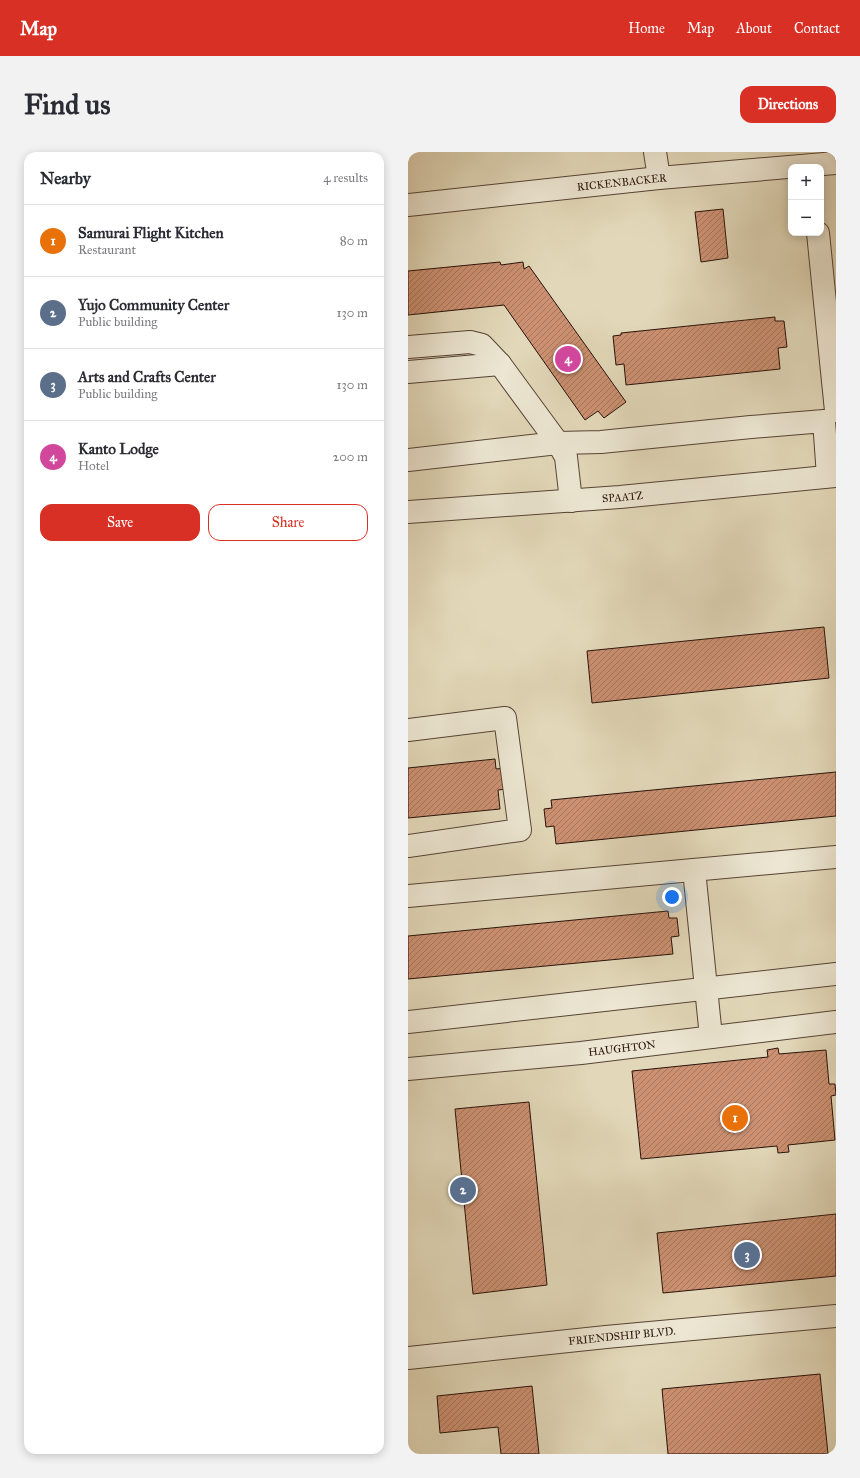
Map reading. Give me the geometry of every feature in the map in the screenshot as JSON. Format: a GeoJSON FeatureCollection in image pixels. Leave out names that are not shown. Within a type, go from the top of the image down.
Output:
{"type":"FeatureCollection","features":[{"type":"Feature","properties":{"kind":"street"},"geometry":{"type":"LineString","coordinates":[[655,152],[659,178]]}},
{"type":"Feature","properties":{"kind":"street","name":"RICKENBACKER"},"geometry":{"type":"LineString","coordinates":[[824,164],[836,163]]}},
{"type":"Feature","properties":{"kind":"street","name":"RICKENBACKER"},"geometry":{"type":"LineString","coordinates":[[408,205],[659,178],[788,167]]}},
{"type":"Feature","properties":{"kind":"street"},"geometry":{"type":"LineString","coordinates":[[818,236],[832,415],[832,476]]}},
{"type":"Feature","properties":{"kind":"street"},"geometry":{"type":"LineString","coordinates":[[408,347],[470,342],[482,345],[500,364],[558,443],[566,457],[571,501]]}},
{"type":"Feature","properties":{"kind":"street"},"geometry":{"type":"LineString","coordinates":[[408,372],[500,364]]}},
{"type":"Feature","properties":{"kind":"street"},"geometry":{"type":"LineString","coordinates":[[408,460],[558,443],[601,442],[751,427],[832,415]]}},
{"type":"Feature","properties":{"kind":"street","name":"SPAATZ"},"geometry":{"type":"LineString","coordinates":[[408,512],[571,501],[832,476]]}},
{"type":"Feature","properties":{"kind":"street"},"geometry":{"type":"LineString","coordinates":[[408,730],[506,718],[520,830],[408,846]]}},
{"type":"Feature","properties":{"kind":"street"},"geometry":{"type":"LineString","coordinates":[[408,896],[836,857]]}},
{"type":"Feature","properties":{"kind":"street"},"geometry":{"type":"LineString","coordinates":[[694,870],[711,1037]]}},
{"type":"Feature","properties":{"kind":"street"},"geometry":{"type":"LineString","coordinates":[[408,1022],[836,974]]}},
{"type":"Feature","properties":{"kind":"street","name":"HAUGHTON"},"geometry":{"type":"LineString","coordinates":[[408,1069],[581,1053],[836,1022]]}},
{"type":"Feature","properties":{"kind":"street","name":"FRIENDSHIP BLVD."},"geometry":{"type":"LineString","coordinates":[[408,1358],[606,1337],[836,1316]]}},
{"type":"Feature","properties":{"kind":"building"},"geometry":{"type":"Polygon","coordinates":[[[723,209],[728,258],[701,262],[695,212],[723,209]]]}},
{"type":"Feature","properties":{"kind":"building"},"geometry":{"type":"Polygon","coordinates":[[[500,262],[501,265],[523,262],[524,269],[529,266],[626,402],[604,418],[598,411],[585,420],[504,305],[408,315],[408,271],[500,262]]]}},
{"type":"Feature","properties":{"kind":"building"},"geometry":{"type":"Polygon","coordinates":[[[775,317],[775,321],[784,321],[787,347],[778,348],[780,369],[626,385],[624,364],[616,365],[613,336],[621,335],[621,333],[775,317]]]}},
{"type":"Feature","properties":{"kind":"building"},"geometry":{"type":"Polygon","coordinates":[[[824,627],[829,678],[592,703],[587,651],[824,627]]]}},
{"type":"Feature","properties":{"kind":"building"},"geometry":{"type":"Polygon","coordinates":[[[495,759],[496,769],[505,768],[507,789],[498,790],[500,809],[408,818],[408,768],[495,759]]]}},
{"type":"Feature","properties":{"kind":"building"},"geometry":{"type":"Polygon","coordinates":[[[836,772],[836,816],[556,844],[554,826],[546,827],[544,809],[552,808],[551,800],[836,772]]]}},
{"type":"Feature","properties":{"kind":"building"},"geometry":{"type":"Polygon","coordinates":[[[668,911],[669,918],[677,918],[679,936],[671,937],[673,954],[408,979],[408,936],[668,911]]]}},
{"type":"Feature","properties":{"kind":"building"},"geometry":{"type":"Polygon","coordinates":[[[778,1048],[779,1054],[826,1050],[829,1084],[835,1084],[836,1095],[831,1096],[835,1140],[788,1145],[789,1152],[778,1153],[777,1146],[641,1159],[632,1071],[768,1057],[767,1050],[778,1048]]]}},
{"type":"Feature","properties":{"kind":"building"},"geometry":{"type":"Polygon","coordinates":[[[529,1102],[547,1285],[473,1294],[455,1109],[529,1102]]]}},
{"type":"Feature","properties":{"kind":"building"},"geometry":{"type":"Polygon","coordinates":[[[836,1214],[836,1276],[663,1293],[657,1233],[836,1214]]]}},
{"type":"Feature","properties":{"kind":"building"},"geometry":{"type":"Polygon","coordinates":[[[820,1374],[828,1454],[668,1454],[662,1389],[820,1374]]]}},
{"type":"Feature","properties":{"kind":"building"},"geometry":{"type":"Polygon","coordinates":[[[532,1386],[539,1454],[501,1454],[498,1427],[440,1433],[437,1396],[532,1386]]]}},
{"type":"Feature","properties":{"kind":"place","name":"Kanto Lodge"},"geometry":{"type":"Point","coordinates":[568,359]}},
{"type":"Feature","properties":{"kind":"place","name":"Samurai Flight Kitchen"},"geometry":{"type":"Point","coordinates":[735,1118]}},
{"type":"Feature","properties":{"kind":"place","name":"Yujo Community Center"},"geometry":{"type":"Point","coordinates":[463,1190]}},
{"type":"Feature","properties":{"kind":"place","name":"Arts and Crafts Center"},"geometry":{"type":"Point","coordinates":[747,1255]}}]}
